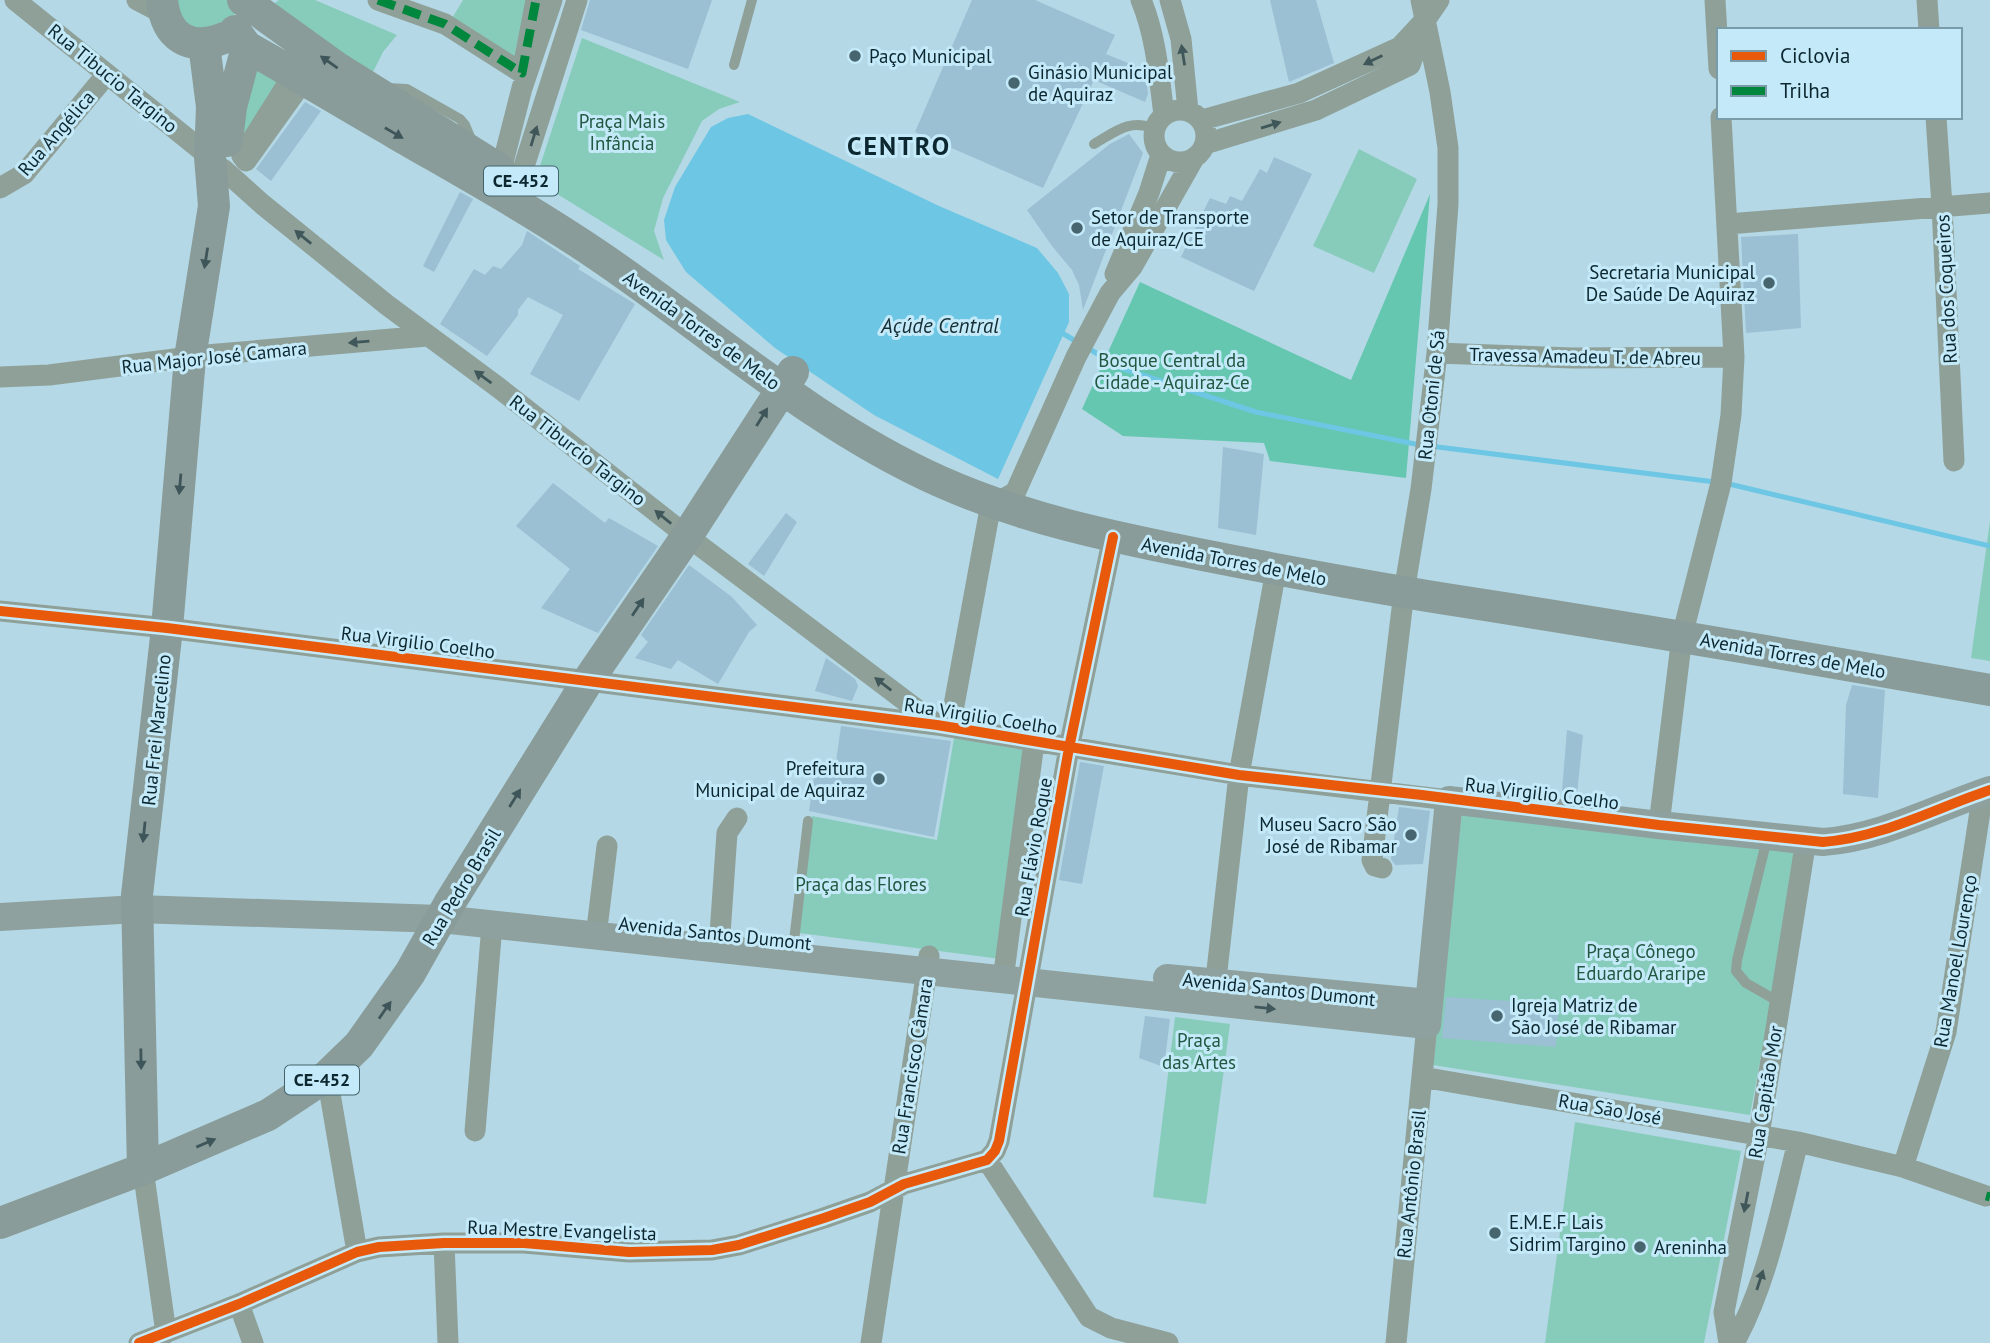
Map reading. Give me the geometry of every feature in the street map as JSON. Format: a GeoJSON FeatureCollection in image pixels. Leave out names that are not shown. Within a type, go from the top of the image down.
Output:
{"type":"FeatureCollection","features":[{"type":"Feature","properties":{"kind":"main road","name":"Avenida Torres de Melo"},"geometry":{"type":"LineString","coordinates":[[243,0],[279,28],[503,181],[628,276],[787,380],[858,439],[937,480],[1004,498],[1280,552],[1406,582],[1990,677]]}},
{"type":"Feature","properties":{"kind":"main road"},"geometry":{"type":"LineString","coordinates":[[217,163],[231,107],[241,39],[243,0]]}},
{"type":"Feature","properties":{"kind":"main road"},"geometry":{"type":"LineString","coordinates":[[154,4],[170,29],[192,43],[241,39]]}},
{"type":"Feature","properties":{"kind":"main road","name":"Avenida Torres de Melo"},"geometry":{"type":"LineString","coordinates":[[241,39],[503,181]]}},
{"type":"Feature","properties":{"kind":"main road","name":"Rua Frei Marcelino"},"geometry":{"type":"LineString","coordinates":[[143,1169],[137,902],[167,628],[190,358],[214,206],[217,163],[204,44]]}},
{"type":"Feature","properties":{"kind":"main road","name":"Rua Pedro Brasil"},"geometry":{"type":"LineString","coordinates":[[0,1223],[143,1169],[268,1115],[327,1076],[359,1045],[385,1011],[587,682],[687,536],[787,380]]}},
{"type":"Feature","properties":{"kind":"main road","name":"Avenida Torres de Melo"},"geometry":{"type":"LineString","coordinates":[[1004,498],[1057,523],[1113,537],[1276,570],[1406,582]]}},
{"type":"Feature","properties":{"kind":"main road","name":"Avenida Torres de Melo"},"geometry":{"type":"LineString","coordinates":[[1684,628],[1990,690]]}},
{"type":"Feature","properties":{"kind":"street","name":"Rua Tibucio Targino"},"geometry":{"type":"LineString","coordinates":[[15,0],[217,163]]}},
{"type":"Feature","properties":{"kind":"street"},"geometry":{"type":"LineString","coordinates":[[378,0],[444,24],[522,74],[536,0]]}},
{"type":"Feature","properties":{"kind":"street"},"geometry":{"type":"LineString","coordinates":[[503,181],[522,88],[552,0]]}},
{"type":"Feature","properties":{"kind":"street"},"geometry":{"type":"LineString","coordinates":[[503,181],[577,0]]}},
{"type":"Feature","properties":{"kind":"street"},"geometry":{"type":"LineString","coordinates":[[1141,0],[1157,58],[1159,122],[1153,138],[1161,155],[1177,162],[1200,151],[1316,110],[1410,65],[1424,9]]}},
{"type":"Feature","properties":{"kind":"street"},"geometry":{"type":"LineString","coordinates":[[943,726],[990,509],[1004,498],[1110,293],[1132,267],[1207,136],[1195,116],[1170,0]]}},
{"type":"Feature","properties":{"kind":"street"},"geometry":{"type":"LineString","coordinates":[[1159,122],[1171,111],[1195,116],[1273,101],[1322,84],[1400,47],[1424,9],[1439,0]]}},
{"type":"Feature","properties":{"kind":"street"},"geometry":{"type":"LineString","coordinates":[[1715,0],[1717,34]]}},
{"type":"Feature","properties":{"kind":"street"},"geometry":{"type":"LineString","coordinates":[[1927,0],[1929,28]]}},
{"type":"Feature","properties":{"kind":"street","name":"Rua Otoni de Sá"},"geometry":{"type":"LineString","coordinates":[[1382,869],[1375,866],[1372,860],[1437,353],[1448,204],[1448,148],[1424,9]]}},
{"type":"Feature","properties":{"kind":"street","name":"Rua Angélica"},"geometry":{"type":"LineString","coordinates":[[0,188],[24,174],[107,74]]}},
{"type":"Feature","properties":{"kind":"street"},"geometry":{"type":"LineString","coordinates":[[1660,825],[1684,628],[1721,483],[1731,415],[1734,358],[1721,119]]}},
{"type":"Feature","properties":{"kind":"street","name":"Rua dos Coqueiros"},"geometry":{"type":"LineString","coordinates":[[1936,119],[1954,461]]}},
{"type":"Feature","properties":{"kind":"street"},"geometry":{"type":"LineString","coordinates":[[1110,293],[1111,282],[1149,192],[1161,155]]}},
{"type":"Feature","properties":{"kind":"street","name":"Rua Tiburcio Targino"},"geometry":{"type":"LineString","coordinates":[[217,163],[273,213],[427,336],[499,388],[687,536],[943,726]]}},
{"type":"Feature","properties":{"kind":"street"},"geometry":{"type":"LineString","coordinates":[[1728,224],[1990,203]]}},
{"type":"Feature","properties":{"kind":"street","name":"Rua Major José Camara"},"geometry":{"type":"LineString","coordinates":[[0,377],[75,372],[190,358],[427,336]]}},
{"type":"Feature","properties":{"kind":"street","name":"Travessa Amadeu T. de Abreu"},"geometry":{"type":"LineString","coordinates":[[1437,353],[1573,358],[1734,358]]}},
{"type":"Feature","properties":{"kind":"street","name":"Rua Flávio Roque"},"geometry":{"type":"LineString","coordinates":[[1016,974],[1069,748],[1113,537]]}},
{"type":"Feature","properties":{"kind":"street"},"geometry":{"type":"LineString","coordinates":[[1214,992],[1238,775],[1276,570]]}},
{"type":"Feature","properties":{"kind":"street","name":"Rua Virgilio Coelho"},"geometry":{"type":"LineString","coordinates":[[0,611],[167,628],[943,726],[1238,775],[1824,842],[1871,834],[1987,791]]}},
{"type":"Feature","properties":{"kind":"street","name":"Rua Flávio Roque"},"geometry":{"type":"LineString","coordinates":[[986,1160],[995,1151],[999,1141],[1016,974],[1034,742]]}},
{"type":"Feature","properties":{"kind":"street","name":"Rua Manoel Lourenço"},"geometry":{"type":"LineString","coordinates":[[1903,1167],[1946,1032],[1987,791]]}},
{"type":"Feature","properties":{"kind":"street"},"geometry":{"type":"LineString","coordinates":[[1428,1014],[1449,800]]}},
{"type":"Feature","properties":{"kind":"street"},"geometry":{"type":"LineString","coordinates":[[720,934],[727,833],[737,818]]}},
{"type":"Feature","properties":{"kind":"street","name":"Rua Capitão Mor"},"geometry":{"type":"LineString","coordinates":[[1732,1343],[1724,1312],[1759,1135],[1806,839]]}},
{"type":"Feature","properties":{"kind":"street"},"geometry":{"type":"LineString","coordinates":[[598,920],[607,846]]}},
{"type":"Feature","properties":{"kind":"street","name":"Avenida Santos Dumont"},"geometry":{"type":"LineString","coordinates":[[0,902],[137,902],[598,920],[794,942],[928,964]]}},
{"type":"Feature","properties":{"kind":"street","name":"Avenida Santos Dumont"},"geometry":{"type":"LineString","coordinates":[[0,917],[137,902]]}},
{"type":"Feature","properties":{"kind":"street","name":"Avenida Santos Dumont"},"geometry":{"type":"LineString","coordinates":[[445,912],[492,926],[928,964],[1428,1014]]}},
{"type":"Feature","properties":{"kind":"street"},"geometry":{"type":"LineString","coordinates":[[475,1131],[492,926]]}},
{"type":"Feature","properties":{"kind":"street","name":"Rua Francisco Câmara"},"geometry":{"type":"LineString","coordinates":[[871,1343],[928,964]]}},
{"type":"Feature","properties":{"kind":"street","name":"Rua Antônio Brasil"},"geometry":{"type":"LineString","coordinates":[[1396,1343],[1428,1014]]}},
{"type":"Feature","properties":{"kind":"street"},"geometry":{"type":"LineString","coordinates":[[327,1076],[357,1252]]}},
{"type":"Feature","properties":{"kind":"street","name":"Rua São José"},"geometry":{"type":"LineString","coordinates":[[1422,1077],[1798,1142],[1903,1167],[1986,1196]]}},
{"type":"Feature","properties":{"kind":"street","name":"Rua Capitão Mor"},"geometry":{"type":"LineString","coordinates":[[1732,1343],[1747,1320],[1798,1142]]}},
{"type":"Feature","properties":{"kind":"street"},"geometry":{"type":"LineString","coordinates":[[986,1160],[1089,1317],[1110,1336],[1168,1343]]}},
{"type":"Feature","properties":{"kind":"street","name":"Rua Mestre Evangelista"},"geometry":{"type":"LineString","coordinates":[[139,1343],[239,1304],[357,1252],[380,1247],[444,1243],[524,1243],[629,1252],[712,1251],[835,1214],[870,1202],[916,1180],[986,1160]]}},
{"type":"Feature","properties":{"kind":"street","name":"Rua Frei Marcelino"},"geometry":{"type":"LineString","coordinates":[[143,1169],[166,1333]]}},
{"type":"Feature","properties":{"kind":"street"},"geometry":{"type":"LineString","coordinates":[[444,1243],[448,1343]]}},
{"type":"Feature","properties":{"kind":"street"},"geometry":{"type":"LineString","coordinates":[[239,1304],[253,1343]]}},
{"type":"Feature","properties":{"kind":"lane"},"geometry":{"type":"LineString","coordinates":[[734,65],[752,0]]}},
{"type":"Feature","properties":{"kind":"lane"},"geometry":{"type":"LineString","coordinates":[[1094,144],[1134,124],[1159,122]]}},
{"type":"Feature","properties":{"kind":"lane"},"geometry":{"type":"LineString","coordinates":[[794,942],[808,821]]}},
{"type":"Feature","properties":{"kind":"lane"},"geometry":{"type":"LineString","coordinates":[[1768,836],[1736,971],[1746,983],[1779,1002]]}},
{"type":"Feature","properties":{"kind":"green space"},"geometry":{"type":"Polygon","coordinates":[[[172,0],[238,0],[233,16],[222,25],[189,30],[172,0]]]}},
{"type":"Feature","properties":{"kind":"green space"},"geometry":{"type":"Polygon","coordinates":[[[279,0],[315,0],[397,35],[383,52],[373,72],[268,8],[279,0]]]}},
{"type":"Feature","properties":{"kind":"green space"},"geometry":{"type":"Polygon","coordinates":[[[463,0],[532,0],[520,69],[448,25],[463,0]]]}},
{"type":"Feature","properties":{"kind":"green space","name":"Praça Mais Infância"},"geometry":{"type":"Polygon","coordinates":[[[582,38],[740,102],[719,109],[702,121],[663,198],[654,231],[664,260],[541,184],[538,172],[582,38]]]}},
{"type":"Feature","properties":{"kind":"green space"},"geometry":{"type":"Polygon","coordinates":[[[256,67],[288,81],[241,156],[248,77],[256,67]]]}},
{"type":"Feature","properties":{"kind":"green space"},"geometry":{"type":"Polygon","coordinates":[[[1359,149],[1417,179],[1374,273],[1313,246],[1359,149]]]}},
{"type":"Feature","properties":{"kind":"green space","name":"Bosque Central da Cidade - Aquiraz-Ce"},"geometry":{"type":"Polygon","coordinates":[[[1430,194],[1406,478],[1270,461],[1264,443],[1123,436],[1082,409],[1140,282],[1351,380],[1430,194]]]}},
{"type":"Feature","properties":{"kind":"green space"},"geometry":{"type":"Polygon","coordinates":[[[1990,521],[1990,661],[1971,658],[1990,521]]]}},
{"type":"Feature","properties":{"kind":"green space","name":"Praça das Flores"},"geometry":{"type":"Polygon","coordinates":[[[954,738],[1030,751],[1001,959],[799,933],[812,816],[937,840],[954,738]]]}},
{"type":"Feature","properties":{"kind":"green space","name":"Praça Cônego Eduardo Araripe"},"geometry":{"type":"Polygon","coordinates":[[[1462,812],[1800,846],[1750,1115],[1433,1065],[1462,812]]]}},
{"type":"Feature","properties":{"kind":"green space","name":"Praça das Artes"},"geometry":{"type":"Polygon","coordinates":[[[1175,1017],[1230,1024],[1206,1204],[1153,1197],[1175,1017]]]}},
{"type":"Feature","properties":{"kind":"green space","name":"Areninha"},"geometry":{"type":"Polygon","coordinates":[[[1575,1122],[1741,1151],[1704,1343],[1545,1343],[1575,1122]]]}},
{"type":"Feature","properties":{"kind":"water","name":"Açúde Central"},"geometry":{"type":"Polygon","coordinates":[[[748,114],[939,206],[1037,248],[1058,273],[1069,294],[1069,322],[998,479],[874,415],[775,348],[686,272],[666,240],[664,220],[675,187],[711,127],[728,118],[748,114]]]}},
{"type":"Feature","properties":{"kind":"building"},"geometry":{"type":"Polygon","coordinates":[[[590,0],[712,0],[688,69],[581,30],[590,0]]]}},
{"type":"Feature","properties":{"kind":"building","name":"Ginásio Municipal de Aquiraz"},"geometry":{"type":"Polygon","coordinates":[[[972,0],[1035,0],[1115,35],[1106,54],[1145,70],[1148,94],[1145,102],[1094,80],[1043,188],[915,132],[972,0]]]}},
{"type":"Feature","properties":{"kind":"building"},"geometry":{"type":"Polygon","coordinates":[[[1270,0],[1316,0],[1334,63],[1289,82],[1270,0]]]}},
{"type":"Feature","properties":{"kind":"building"},"geometry":{"type":"Polygon","coordinates":[[[305,102],[321,111],[271,181],[256,169],[305,102]]]}},
{"type":"Feature","properties":{"kind":"building","name":"Setor de Transporte de Aquiraz/CE"},"geometry":{"type":"Polygon","coordinates":[[[1129,134],[1143,153],[1083,310],[1079,285],[1072,270],[1027,210],[1110,144],[1129,134]]]}},
{"type":"Feature","properties":{"kind":"building"},"geometry":{"type":"Polygon","coordinates":[[[1274,157],[1312,174],[1254,291],[1181,257],[1210,198],[1226,204],[1230,196],[1242,201],[1260,169],[1267,173],[1274,157]]]}},
{"type":"Feature","properties":{"kind":"building"},"geometry":{"type":"Polygon","coordinates":[[[460,192],[473,199],[434,272],[423,266],[460,192]]]}},
{"type":"Feature","properties":{"kind":"building"},"geometry":{"type":"Polygon","coordinates":[[[527,231],[580,266],[578,269],[635,304],[579,401],[530,374],[563,315],[528,297],[487,356],[440,324],[474,269],[485,275],[493,266],[501,269],[522,245],[527,231]]]}},
{"type":"Feature","properties":{"kind":"building","name":"Secretaria Municipal De Saúde De Aquiraz"},"geometry":{"type":"Polygon","coordinates":[[[1798,234],[1801,328],[1746,333],[1741,237],[1798,234]]]}},
{"type":"Feature","properties":{"kind":"building"},"geometry":{"type":"Polygon","coordinates":[[[1223,447],[1264,454],[1256,535],[1218,528],[1223,447]]]}},
{"type":"Feature","properties":{"kind":"building"},"geometry":{"type":"Polygon","coordinates":[[[553,483],[605,523],[609,518],[658,546],[598,633],[541,608],[570,569],[516,526],[553,483]]]}},
{"type":"Feature","properties":{"kind":"building"},"geometry":{"type":"Polygon","coordinates":[[[786,513],[797,522],[764,576],[748,564],[786,513]]]}},
{"type":"Feature","properties":{"kind":"building"},"geometry":{"type":"Polygon","coordinates":[[[689,565],[732,597],[757,625],[749,632],[718,684],[678,660],[671,669],[635,658],[648,642],[641,635],[689,565]]]}},
{"type":"Feature","properties":{"kind":"building"},"geometry":{"type":"Polygon","coordinates":[[[826,658],[855,679],[858,686],[852,701],[815,691],[826,658]]]}},
{"type":"Feature","properties":{"kind":"building"},"geometry":{"type":"Polygon","coordinates":[[[1852,685],[1885,690],[1878,798],[1843,794],[1846,705],[1852,685]]]}},
{"type":"Feature","properties":{"kind":"building"},"geometry":{"type":"Polygon","coordinates":[[[841,726],[951,741],[934,837],[809,811],[816,765],[835,769],[841,726]]]}},
{"type":"Feature","properties":{"kind":"building"},"geometry":{"type":"Polygon","coordinates":[[[1567,730],[1583,735],[1577,794],[1562,791],[1567,730]]]}},
{"type":"Feature","properties":{"kind":"building"},"geometry":{"type":"Polygon","coordinates":[[[1080,762],[1104,766],[1082,884],[1059,880],[1080,762]]]}},
{"type":"Feature","properties":{"kind":"building","name":"Museu Sacro São José de Ribamar"},"geometry":{"type":"Polygon","coordinates":[[[1399,807],[1430,811],[1423,864],[1395,865],[1391,859],[1399,807]]]}},
{"type":"Feature","properties":{"kind":"building"},"geometry":{"type":"Polygon","coordinates":[[[1446,997],[1559,1004],[1556,1047],[1442,1038],[1446,997]]]}},
{"type":"Feature","properties":{"kind":"building"},"geometry":{"type":"Polygon","coordinates":[[[1145,1016],[1170,1019],[1164,1067],[1139,1058],[1145,1016]]]}},
{"type":"Feature","properties":{"kind":"waterway"},"geometry":{"type":"LineString","coordinates":[[1059,331],[1077,342]]}},
{"type":"Feature","properties":{"kind":"waterway"},"geometry":{"type":"LineString","coordinates":[[1086,347],[1121,368],[1256,412],[1420,445]]}},
{"type":"Feature","properties":{"kind":"waterway"},"geometry":{"type":"LineString","coordinates":[[1430,446],[1715,482]]}},
{"type":"Feature","properties":{"kind":"waterway"},"geometry":{"type":"LineString","coordinates":[[1725,483],[1990,546]]}},
{"type":"Feature","properties":{"kind":"marked path"},"geometry":{"type":"LineString","coordinates":[[378,0],[445,24],[522,73],[536,0]]}},
{"type":"Feature","properties":{"kind":"marked path"},"geometry":{"type":"LineString","coordinates":[[1986,1196],[1990,1197]]}},
{"type":"Feature","properties":{"kind":"cycle path"},"geometry":{"type":"LineString","coordinates":[[139,1343],[239,1304],[357,1252],[379,1247],[444,1243],[524,1243],[629,1252],[712,1250],[739,1245],[824,1218],[870,1202],[904,1184],[987,1160],[999,1141],[1069,748],[1113,537]]}},
{"type":"Feature","properties":{"kind":"cycle path"},"geometry":{"type":"LineString","coordinates":[[0,611],[167,628],[937,725],[1239,775],[1823,842],[1887,829],[1990,790]]}},
{"type":"Feature","properties":{"kind":"place","name":"Paço Municipal"},"geometry":{"type":"Point","coordinates":[855,56]}},
{"type":"Feature","properties":{"kind":"place","name":"Ginásio Municipal de Aquiraz"},"geometry":{"type":"Point","coordinates":[1014,83]}},
{"type":"Feature","properties":{"kind":"place","name":"Setor de Transporte de Aquiraz/CE"},"geometry":{"type":"Point","coordinates":[1077,228]}},
{"type":"Feature","properties":{"kind":"place","name":"Secretaria Municipal De Saúde De Aquiraz"},"geometry":{"type":"Point","coordinates":[1769,283]}},
{"type":"Feature","properties":{"kind":"place","name":"Prefeitura Municipal de Aquiraz"},"geometry":{"type":"Point","coordinates":[879,779]}},
{"type":"Feature","properties":{"kind":"place","name":"Museu Sacro São José de Ribamar"},"geometry":{"type":"Point","coordinates":[1411,835]}},
{"type":"Feature","properties":{"kind":"place","name":"Igreja Matriz de São José de Ribamar"},"geometry":{"type":"Point","coordinates":[1497,1016]}},
{"type":"Feature","properties":{"kind":"place","name":"E.M.E.F Lais Sidrim Targino"},"geometry":{"type":"Point","coordinates":[1495,1233]}},
{"type":"Feature","properties":{"kind":"place","name":"Areninha"},"geometry":{"type":"Point","coordinates":[1640,1247]}},
{"type":"Feature","properties":{"kind":"district","name":"CENTRO"},"geometry":{"type":"Point","coordinates":[899,146]}}]}
